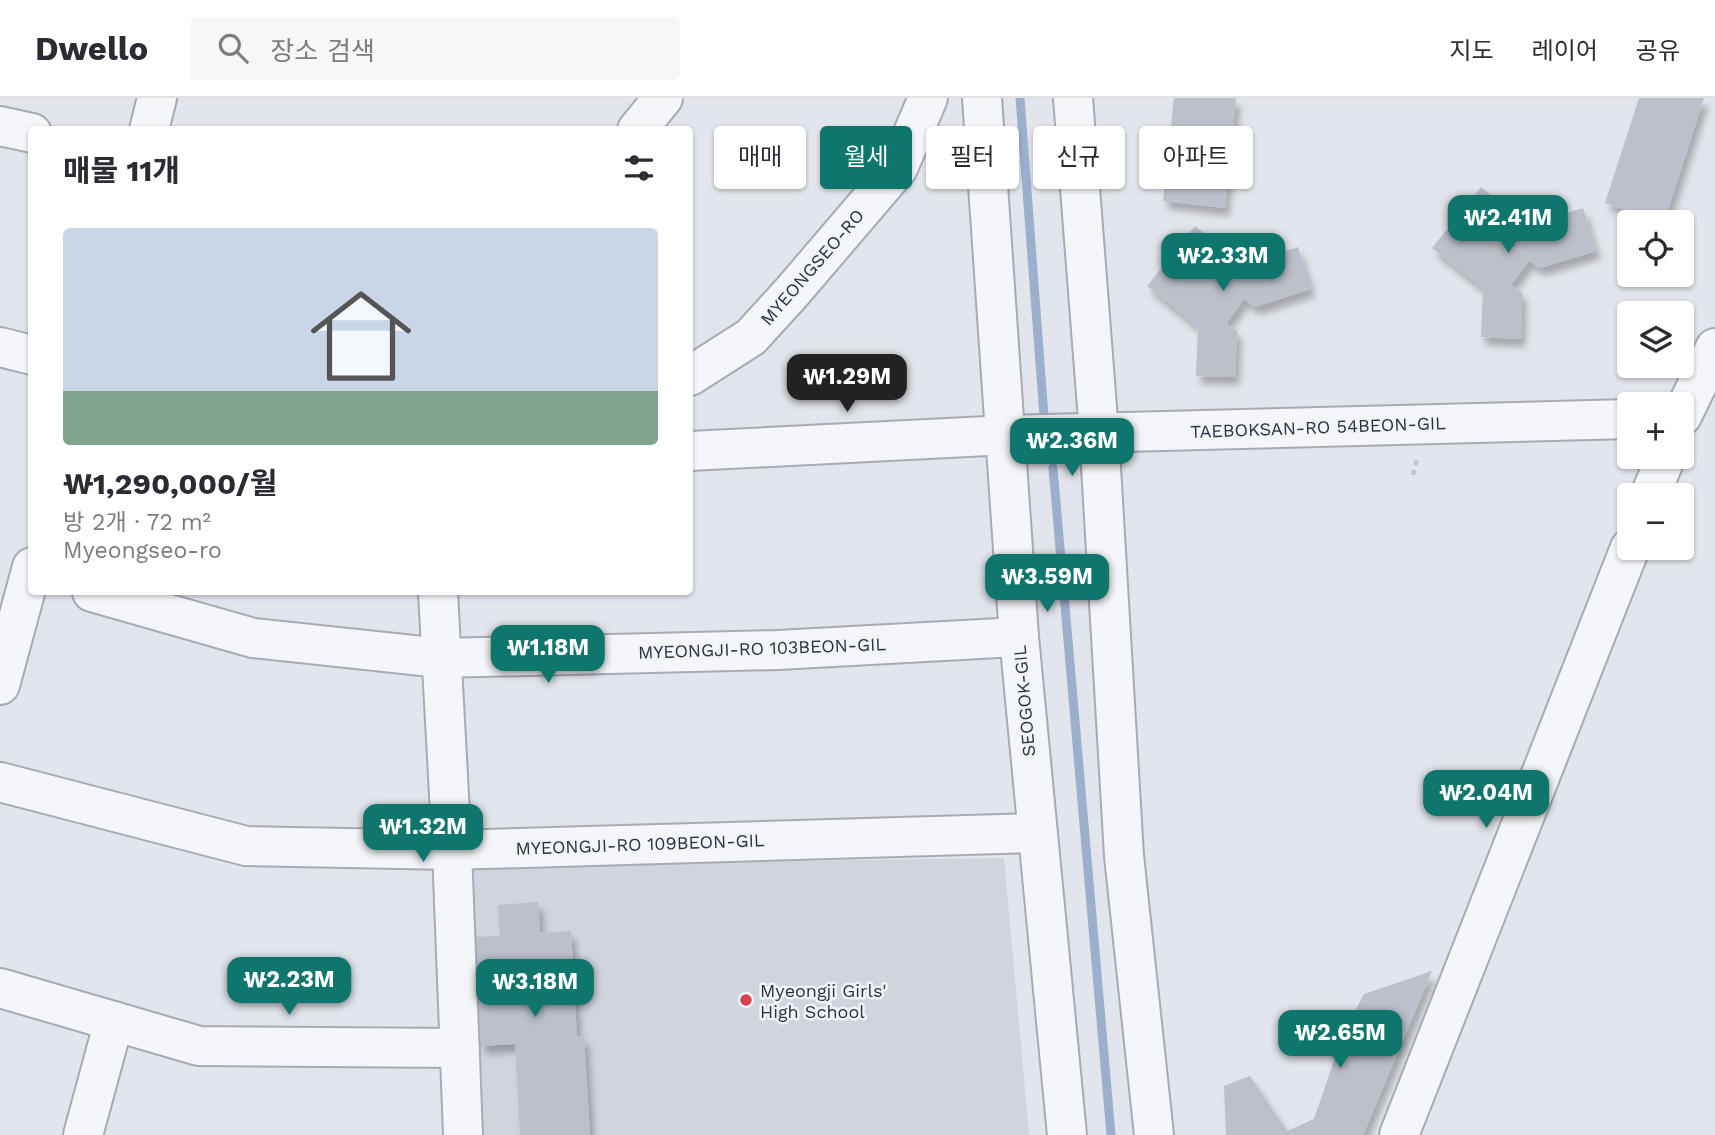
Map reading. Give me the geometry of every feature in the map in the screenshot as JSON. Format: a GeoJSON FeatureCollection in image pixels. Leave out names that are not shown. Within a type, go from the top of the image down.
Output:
{"type":"FeatureCollection","features":[{"type":"Feature","properties":{"kind":"street"},"geometry":{"type":"LineString","coordinates":[[150,126],[157,98]]}},
{"type":"Feature","properties":{"kind":"street"},"geometry":{"type":"LineString","coordinates":[[640,126],[663,98]]}},
{"type":"Feature","properties":{"kind":"street","name":"MYEONGSEO-RO"},"geometry":{"type":"LineString","coordinates":[[693,374],[751,337],[898,168],[928,98]]}},
{"type":"Feature","properties":{"kind":"street","name":"SEOGOK-GIL"},"geometry":{"type":"LineString","coordinates":[[982,98],[1007,435],[1018,637],[1067,1135]]}},
{"type":"Feature","properties":{"kind":"street"},"geometry":{"type":"LineString","coordinates":[[1073,98],[1099,433],[1124,856],[1154,1135]]}},
{"type":"Feature","properties":{"kind":"street"},"geometry":{"type":"LineString","coordinates":[[0,126],[28,132]]}},
{"type":"Feature","properties":{"kind":"street"},"geometry":{"type":"LineString","coordinates":[[0,347],[28,354]]}},
{"type":"Feature","properties":{"kind":"street"},"geometry":{"type":"LineString","coordinates":[[1694,392],[1715,348]]}},
{"type":"Feature","properties":{"kind":"street","name":"TAEBOKSAN-RO 54BEON-GIL"},"geometry":{"type":"LineString","coordinates":[[1007,435],[1617,419]]}},
{"type":"Feature","properties":{"kind":"street"},"geometry":{"type":"LineString","coordinates":[[693,451],[1007,435]]}},
{"type":"Feature","properties":{"kind":"street"},"geometry":{"type":"LineString","coordinates":[[1399,1135],[1625,560]]}},
{"type":"Feature","properties":{"kind":"street"},"geometry":{"type":"LineString","coordinates":[[0,685],[23,571]]}},
{"type":"Feature","properties":{"kind":"street","name":"MYEONGJI-RO 103BEON-GIL"},"geometry":{"type":"LineString","coordinates":[[102,595],[253,638],[441,658],[778,650],[1018,637]]}},
{"type":"Feature","properties":{"kind":"street"},"geometry":{"type":"LineString","coordinates":[[438,595],[453,850],[463,1135]]}},
{"type":"Feature","properties":{"kind":"street","name":"MYEONGJI-RO 109BEON-GIL"},"geometry":{"type":"LineString","coordinates":[[0,782],[246,846],[453,850],[1036,833]]}},
{"type":"Feature","properties":{"kind":"street"},"geometry":{"type":"LineString","coordinates":[[0,988],[199,1046],[460,1048]]}},
{"type":"Feature","properties":{"kind":"street"},"geometry":{"type":"LineString","coordinates":[[83,1135],[114,1021]]}},
{"type":"Feature","properties":{"kind":"shaded area","name":"Myeongji Girls' High School"},"geometry":{"type":"Polygon","coordinates":[[[1004,858],[1029,1135],[481,1135],[468,865],[1004,858]]]}},
{"type":"Feature","properties":{"kind":"building"},"geometry":{"type":"Polygon","coordinates":[[[1174,98],[1236,98],[1233,126],[1171,126],[1174,98]]]}},
{"type":"Feature","properties":{"kind":"building"},"geometry":{"type":"Polygon","coordinates":[[[1639,98],[1704,98],[1668,210],[1627,210],[1605,203],[1639,98]]]}},
{"type":"Feature","properties":{"kind":"building"},"geometry":{"type":"Polygon","coordinates":[[[1481,187],[1528,225],[1583,208],[1596,251],[1540,268],[1529,261],[1511,285],[1522,293],[1521,339],[1481,337],[1483,288],[1432,248],[1481,187]]]}},
{"type":"Feature","properties":{"kind":"building"},"geometry":{"type":"Polygon","coordinates":[[[1164,189],[1227,189],[1225,208],[1163,201],[1164,189]]]}},
{"type":"Feature","properties":{"kind":"building"},"geometry":{"type":"Polygon","coordinates":[[[1195,226],[1243,264],[1298,247],[1311,289],[1255,307],[1244,299],[1226,324],[1237,331],[1235,377],[1196,376],[1198,327],[1147,286],[1195,226]]]}},
{"type":"Feature","properties":{"kind":"building"},"geometry":{"type":"Polygon","coordinates":[[[538,902],[540,933],[571,931],[577,1037],[584,1036],[590,1135],[520,1135],[515,1044],[481,1046],[474,937],[500,936],[498,905],[538,902]]]}},
{"type":"Feature","properties":{"kind":"building"},"geometry":{"type":"Polygon","coordinates":[[[1432,971],[1363,1135],[1226,1135],[1224,1086],[1250,1076],[1287,1131],[1314,1119],[1343,1034],[1364,994],[1432,971]]]}},
{"type":"Feature","properties":{"kind":"waterway"},"geometry":{"type":"LineString","coordinates":[[1020,98],[1044,416]]}},
{"type":"Feature","properties":{"kind":"waterway"},"geometry":{"type":"LineString","coordinates":[[1053,468],[1111,1135]]}},
{"type":"Feature","properties":{"kind":"place","name":"Myeongji Girls' High School"},"geometry":{"type":"Point","coordinates":[746,1000]}}]}
